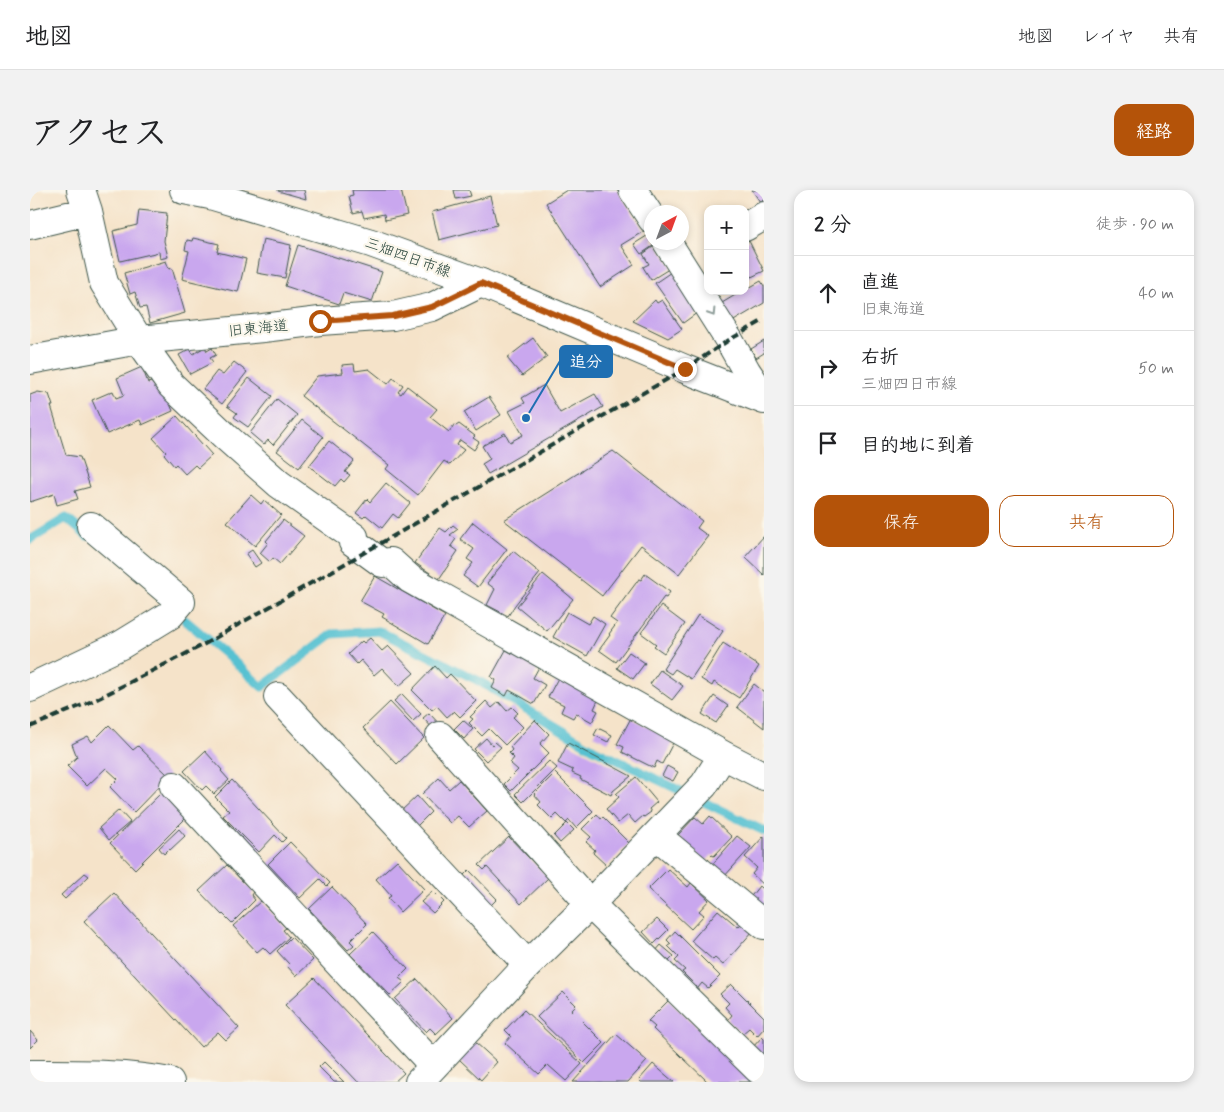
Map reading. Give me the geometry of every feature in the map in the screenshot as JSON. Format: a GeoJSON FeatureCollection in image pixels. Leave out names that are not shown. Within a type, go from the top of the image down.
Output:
{"type":"FeatureCollection","features":[{"type":"Feature","properties":{"kind":"main road","name":"三畑四日市線"},"geometry":{"type":"LineString","coordinates":[[184,190],[210,195],[371,244],[481,283],[676,365],[764,398]]}},
{"type":"Feature","properties":{"kind":"main road"},"geometry":{"type":"LineString","coordinates":[[633,190],[644,207]]}},
{"type":"Feature","properties":{"kind":"main road"},"geometry":{"type":"LineString","coordinates":[[30,225],[84,201],[104,283],[139,340],[171,385],[279,484],[354,537],[353,542],[374,558],[382,564],[391,562],[410,578],[723,755],[764,776]]}},
{"type":"Feature","properties":{"kind":"main road"},"geometry":{"type":"LineString","coordinates":[[749,224],[764,216]]}},
{"type":"Feature","properties":{"kind":"main road"},"geometry":{"type":"LineString","coordinates":[[672,250],[764,398]]}},
{"type":"Feature","properties":{"kind":"main road","name":"旧東海道"},"geometry":{"type":"LineString","coordinates":[[30,360],[139,340],[320,321],[393,316],[432,307],[481,283]]}},
{"type":"Feature","properties":{"kind":"main road"},"geometry":{"type":"LineString","coordinates":[[30,688],[122,645],[170,615],[181,602],[91,526]]}},
{"type":"Feature","properties":{"kind":"main road"},"geometry":{"type":"LineString","coordinates":[[278,696],[528,964]]}},
{"type":"Feature","properties":{"kind":"main road"},"geometry":{"type":"LineString","coordinates":[[440,736],[590,904],[758,1069]]}},
{"type":"Feature","properties":{"kind":"main road"},"geometry":{"type":"LineString","coordinates":[[174,786],[426,1074],[528,964],[590,904],[704,786],[723,755]]}},
{"type":"Feature","properties":{"kind":"main road"},"geometry":{"type":"LineString","coordinates":[[656,835],[764,925]]}},
{"type":"Feature","properties":{"kind":"main road"},"geometry":{"type":"LineString","coordinates":[[30,1074],[131,1077],[170,1082]]}},
{"type":"Feature","properties":{"kind":"building"},"geometry":{"type":"Polygon","coordinates":[[[304,190],[306,199],[278,191],[304,190]]]}},
{"type":"Feature","properties":{"kind":"building"},"geometry":{"type":"Polygon","coordinates":[[[352,190],[401,190],[407,215],[385,220],[384,214],[364,218],[362,211],[353,213],[349,196],[353,195],[352,190]]]}},
{"type":"Feature","properties":{"kind":"building"},"geometry":{"type":"Polygon","coordinates":[[[454,190],[469,190],[471,196],[456,199],[454,190]]]}},
{"type":"Feature","properties":{"kind":"building"},"geometry":{"type":"Polygon","coordinates":[[[567,190],[617,190],[644,231],[621,245],[634,265],[600,287],[546,203],[567,190]]]}},
{"type":"Feature","properties":{"kind":"building"},"geometry":{"type":"Polygon","coordinates":[[[752,190],[764,190],[764,200],[760,202],[752,190]]]}},
{"type":"Feature","properties":{"kind":"building"},"geometry":{"type":"Polygon","coordinates":[[[490,196],[497,225],[439,240],[432,212],[490,196]]]}},
{"type":"Feature","properties":{"kind":"building"},"geometry":{"type":"Polygon","coordinates":[[[139,210],[167,213],[164,241],[168,257],[160,259],[159,252],[120,261],[113,231],[137,225],[139,210]]]}},
{"type":"Feature","properties":{"kind":"building"},"geometry":{"type":"Polygon","coordinates":[[[193,238],[219,244],[217,252],[246,259],[238,292],[182,279],[189,251],[185,250],[187,240],[192,241],[193,238]]]}},
{"type":"Feature","properties":{"kind":"building"},"geometry":{"type":"Polygon","coordinates":[[[644,238],[644,250],[647,250],[641,254],[634,244],[644,238]]]}},
{"type":"Feature","properties":{"kind":"building"},"geometry":{"type":"Polygon","coordinates":[[[263,239],[291,245],[285,278],[257,273],[263,239]]]}},
{"type":"Feature","properties":{"kind":"building"},"geometry":{"type":"Polygon","coordinates":[[[749,241],[764,271],[749,278],[749,241]]]}},
{"type":"Feature","properties":{"kind":"building"},"geometry":{"type":"Polygon","coordinates":[[[298,245],[382,272],[372,302],[343,293],[339,304],[285,286],[298,245]]]}},
{"type":"Feature","properties":{"kind":"building"},"geometry":{"type":"Polygon","coordinates":[[[649,250],[661,250],[672,267],[651,280],[643,267],[649,264],[643,254],[649,250]]]}},
{"type":"Feature","properties":{"kind":"building"},"geometry":{"type":"Polygon","coordinates":[[[166,261],[169,269],[172,268],[185,313],[150,323],[146,307],[140,308],[135,292],[130,294],[124,273],[166,261]]]}},
{"type":"Feature","properties":{"kind":"building"},"geometry":{"type":"Polygon","coordinates":[[[674,270],[701,310],[683,323],[655,283],[674,270]]]}},
{"type":"Feature","properties":{"kind":"building"},"geometry":{"type":"Polygon","coordinates":[[[761,281],[764,286],[764,303],[732,322],[722,303],[735,295],[749,295],[749,288],[761,281]]]}},
{"type":"Feature","properties":{"kind":"building"},"geometry":{"type":"Polygon","coordinates":[[[655,300],[657,303],[662,300],[682,329],[668,338],[633,321],[655,300]]]}},
{"type":"Feature","properties":{"kind":"building"},"geometry":{"type":"Polygon","coordinates":[[[533,338],[547,357],[522,376],[507,358],[533,338]]]}},
{"type":"Feature","properties":{"kind":"building"},"geometry":{"type":"Polygon","coordinates":[[[764,341],[764,353],[756,358],[751,349],[764,341]]]}},
{"type":"Feature","properties":{"kind":"building"},"geometry":{"type":"Polygon","coordinates":[[[205,347],[207,351],[212,348],[216,355],[210,358],[213,362],[190,374],[179,355],[190,349],[193,354],[205,347]]]}},
{"type":"Feature","properties":{"kind":"building"},"geometry":{"type":"Polygon","coordinates":[[[234,362],[247,372],[222,404],[203,389],[217,371],[223,375],[234,362]]]}},
{"type":"Feature","properties":{"kind":"building"},"geometry":{"type":"Polygon","coordinates":[[[354,364],[355,371],[369,369],[388,384],[393,378],[403,385],[398,392],[401,394],[407,386],[437,409],[430,417],[449,432],[454,425],[459,424],[475,436],[473,438],[479,442],[474,450],[460,440],[457,445],[464,450],[450,465],[444,461],[418,495],[386,469],[389,465],[301,396],[317,376],[343,373],[342,365],[354,364]]]}},
{"type":"Feature","properties":{"kind":"building"},"geometry":{"type":"Polygon","coordinates":[[[142,367],[148,383],[151,382],[170,404],[173,411],[142,425],[140,420],[107,434],[92,400],[113,391],[116,398],[124,395],[117,378],[142,367]]]}},
{"type":"Feature","properties":{"kind":"building"},"geometry":{"type":"Polygon","coordinates":[[[249,378],[272,396],[248,427],[234,417],[237,413],[227,406],[249,378]]]}},
{"type":"Feature","properties":{"kind":"building"},"geometry":{"type":"Polygon","coordinates":[[[544,385],[560,413],[595,394],[603,407],[488,474],[482,464],[490,459],[482,446],[505,433],[510,442],[523,435],[509,411],[525,403],[522,398],[544,385]]]}},
{"type":"Feature","properties":{"kind":"building"},"geometry":{"type":"Polygon","coordinates":[[[38,392],[49,394],[66,455],[80,457],[90,487],[75,491],[78,499],[57,505],[54,494],[30,502],[30,395],[38,392]]]}},
{"type":"Feature","properties":{"kind":"building"},"geometry":{"type":"Polygon","coordinates":[[[489,397],[501,415],[476,431],[464,412],[489,397]]]}},
{"type":"Feature","properties":{"kind":"building"},"geometry":{"type":"Polygon","coordinates":[[[277,399],[297,415],[273,445],[268,440],[264,445],[250,433],[277,399]]]}},
{"type":"Feature","properties":{"kind":"building"},"geometry":{"type":"Polygon","coordinates":[[[177,416],[212,455],[198,468],[195,465],[185,474],[176,464],[174,466],[164,454],[166,452],[153,438],[177,416]]]}},
{"type":"Feature","properties":{"kind":"building"},"geometry":{"type":"Polygon","coordinates":[[[302,420],[323,437],[299,468],[277,451],[302,420]]]}},
{"type":"Feature","properties":{"kind":"building"},"geometry":{"type":"Polygon","coordinates":[[[329,441],[354,461],[345,472],[350,475],[344,482],[341,479],[335,486],[309,466],[329,441]]]}},
{"type":"Feature","properties":{"kind":"building"},"geometry":{"type":"Polygon","coordinates":[[[613,451],[702,521],[697,528],[708,536],[679,574],[641,545],[602,596],[504,520],[613,451]]]}},
{"type":"Feature","properties":{"kind":"building"},"geometry":{"type":"Polygon","coordinates":[[[386,483],[410,503],[398,518],[393,514],[382,528],[366,515],[363,518],[356,513],[367,499],[370,502],[386,483]]]}},
{"type":"Feature","properties":{"kind":"building"},"geometry":{"type":"Polygon","coordinates":[[[251,495],[261,504],[264,500],[281,515],[255,546],[227,522],[251,495]]]}},
{"type":"Feature","properties":{"kind":"building"},"geometry":{"type":"Polygon","coordinates":[[[283,520],[304,536],[280,564],[273,558],[270,562],[260,553],[268,543],[266,541],[283,520]]]}},
{"type":"Feature","properties":{"kind":"building"},"geometry":{"type":"Polygon","coordinates":[[[473,522],[507,549],[478,587],[463,576],[473,563],[467,559],[474,549],[460,539],[473,522]]]}},
{"type":"Feature","properties":{"kind":"building"},"geometry":{"type":"Polygon","coordinates":[[[453,525],[458,529],[450,535],[456,539],[451,546],[458,551],[439,579],[415,563],[440,528],[446,532],[453,525]]]}},
{"type":"Feature","properties":{"kind":"building"},"geometry":{"type":"Polygon","coordinates":[[[764,536],[764,575],[745,557],[764,536]]]}},
{"type":"Feature","properties":{"kind":"building"},"geometry":{"type":"Polygon","coordinates":[[[252,550],[261,563],[255,567],[246,554],[252,550]]]}},
{"type":"Feature","properties":{"kind":"building"},"geometry":{"type":"Polygon","coordinates":[[[513,551],[540,573],[508,616],[487,605],[495,589],[487,583],[513,551]]]}},
{"type":"Feature","properties":{"kind":"building"},"geometry":{"type":"Polygon","coordinates":[[[543,574],[573,599],[547,631],[517,606],[543,574]]]}},
{"type":"Feature","properties":{"kind":"building"},"geometry":{"type":"Polygon","coordinates":[[[645,574],[670,592],[666,598],[664,597],[616,662],[599,650],[617,623],[610,618],[639,579],[641,580],[645,574]]]}},
{"type":"Feature","properties":{"kind":"building"},"geometry":{"type":"Polygon","coordinates":[[[375,576],[445,616],[428,644],[382,617],[384,614],[360,601],[375,576]]]}},
{"type":"Feature","properties":{"kind":"building"},"geometry":{"type":"Polygon","coordinates":[[[661,606],[685,624],[664,653],[654,646],[656,644],[641,633],[661,606]]]}},
{"type":"Feature","properties":{"kind":"building"},"geometry":{"type":"Polygon","coordinates":[[[567,612],[588,624],[593,616],[605,624],[587,656],[553,637],[567,612]]]}},
{"type":"Feature","properties":{"kind":"building"},"geometry":{"type":"Polygon","coordinates":[[[698,615],[723,631],[691,679],[675,669],[671,674],[663,669],[698,615]]]}},
{"type":"Feature","properties":{"kind":"building"},"geometry":{"type":"Polygon","coordinates":[[[370,638],[382,651],[388,646],[414,673],[399,686],[382,668],[374,675],[361,660],[357,664],[348,654],[362,641],[364,643],[370,638]]]}},
{"type":"Feature","properties":{"kind":"building"},"geometry":{"type":"Polygon","coordinates":[[[723,643],[759,666],[739,698],[714,682],[712,686],[701,679],[723,643]]]}},
{"type":"Feature","properties":{"kind":"building"},"geometry":{"type":"Polygon","coordinates":[[[506,650],[539,667],[533,678],[545,685],[534,704],[509,690],[506,696],[492,688],[496,680],[491,677],[506,650]]]}},
{"type":"Feature","properties":{"kind":"building"},"geometry":{"type":"Polygon","coordinates":[[[629,652],[645,663],[633,679],[617,668],[629,652]]]}},
{"type":"Feature","properties":{"kind":"building"},"geometry":{"type":"Polygon","coordinates":[[[435,666],[446,678],[450,674],[476,701],[460,717],[454,711],[447,717],[437,706],[432,710],[412,690],[435,666]]]}},
{"type":"Feature","properties":{"kind":"building"},"geometry":{"type":"Polygon","coordinates":[[[660,670],[683,686],[672,700],[650,684],[660,670]]]}},
{"type":"Feature","properties":{"kind":"building"},"geometry":{"type":"Polygon","coordinates":[[[558,678],[599,698],[594,709],[598,711],[592,722],[576,713],[573,718],[561,712],[564,705],[548,697],[558,678]]]}},
{"type":"Feature","properties":{"kind":"building"},"geometry":{"type":"Polygon","coordinates":[[[754,684],[764,692],[764,728],[737,707],[754,684]]]}},
{"type":"Feature","properties":{"kind":"building"},"geometry":{"type":"Polygon","coordinates":[[[402,694],[421,714],[413,721],[394,701],[402,694]]]}},
{"type":"Feature","properties":{"kind":"building"},"geometry":{"type":"Polygon","coordinates":[[[714,696],[728,706],[716,723],[702,714],[714,696]]]}},
{"type":"Feature","properties":{"kind":"building"},"geometry":{"type":"Polygon","coordinates":[[[486,701],[492,708],[499,702],[507,711],[512,707],[518,713],[513,717],[523,727],[505,745],[489,729],[482,736],[469,723],[473,719],[470,717],[486,701]]]}},
{"type":"Feature","properties":{"kind":"building"},"geometry":{"type":"Polygon","coordinates":[[[390,702],[424,738],[397,764],[363,728],[390,702]]]}},
{"type":"Feature","properties":{"kind":"building"},"geometry":{"type":"Polygon","coordinates":[[[429,713],[443,728],[437,733],[423,718],[429,713]]]}},
{"type":"Feature","properties":{"kind":"building"},"geometry":{"type":"Polygon","coordinates":[[[631,718],[674,741],[662,764],[657,761],[654,768],[622,752],[624,747],[617,744],[631,718]]]}},
{"type":"Feature","properties":{"kind":"building"},"geometry":{"type":"Polygon","coordinates":[[[463,720],[473,729],[464,739],[454,729],[463,720]]]}},
{"type":"Feature","properties":{"kind":"building"},"geometry":{"type":"Polygon","coordinates":[[[535,720],[549,734],[540,744],[549,753],[511,791],[504,784],[518,770],[510,763],[514,758],[509,753],[512,750],[510,747],[535,720]]]}},
{"type":"Feature","properties":{"kind":"building"},"geometry":{"type":"Polygon","coordinates":[[[109,725],[133,750],[138,746],[169,776],[134,812],[110,787],[118,779],[106,768],[87,786],[67,766],[77,757],[72,744],[88,736],[92,742],[109,725]]]}},
{"type":"Feature","properties":{"kind":"building"},"geometry":{"type":"Polygon","coordinates":[[[598,728],[612,735],[608,742],[594,735],[598,728]]]}},
{"type":"Feature","properties":{"kind":"building"},"geometry":{"type":"Polygon","coordinates":[[[486,738],[492,745],[495,742],[501,747],[486,761],[474,749],[486,738]]]}},
{"type":"Feature","properties":{"kind":"building"},"geometry":{"type":"Polygon","coordinates":[[[568,743],[631,776],[613,791],[611,795],[580,779],[581,777],[572,773],[573,770],[558,763],[568,743]]]}},
{"type":"Feature","properties":{"kind":"building"},"geometry":{"type":"Polygon","coordinates":[[[205,751],[229,780],[214,794],[206,786],[202,790],[184,771],[205,751]]]}},
{"type":"Feature","properties":{"kind":"building"},"geometry":{"type":"Polygon","coordinates":[[[549,761],[557,768],[523,802],[515,794],[549,761]]]}},
{"type":"Feature","properties":{"kind":"building"},"geometry":{"type":"Polygon","coordinates":[[[667,766],[678,772],[673,781],[662,776],[667,766]]]}},
{"type":"Feature","properties":{"kind":"building"},"geometry":{"type":"Polygon","coordinates":[[[555,773],[593,811],[576,828],[569,820],[566,823],[557,814],[552,819],[538,805],[541,802],[534,794],[555,773]]]}},
{"type":"Feature","properties":{"kind":"building"},"geometry":{"type":"Polygon","coordinates":[[[636,777],[657,802],[649,809],[651,812],[635,823],[628,815],[618,823],[606,809],[619,797],[616,794],[636,777]]]}},
{"type":"Feature","properties":{"kind":"building"},"geometry":{"type":"Polygon","coordinates":[[[439,778],[449,789],[459,780],[487,811],[469,827],[458,816],[450,823],[422,794],[439,778]]]}},
{"type":"Feature","properties":{"kind":"building"},"geometry":{"type":"Polygon","coordinates":[[[232,780],[286,838],[282,842],[275,835],[259,852],[223,816],[229,811],[215,797],[232,780]]]}},
{"type":"Feature","properties":{"kind":"building"},"geometry":{"type":"Polygon","coordinates":[[[161,793],[186,818],[135,869],[110,843],[161,793]]]}},
{"type":"Feature","properties":{"kind":"building"},"geometry":{"type":"Polygon","coordinates":[[[417,796],[431,812],[416,827],[401,811],[417,796]]]}},
{"type":"Feature","properties":{"kind":"building"},"geometry":{"type":"Polygon","coordinates":[[[119,810],[130,822],[109,840],[99,828],[119,810]]]}},
{"type":"Feature","properties":{"kind":"building"},"geometry":{"type":"Polygon","coordinates":[[[597,814],[601,819],[603,817],[629,843],[607,866],[593,853],[595,850],[586,842],[591,837],[582,829],[597,814]]]}},
{"type":"Feature","properties":{"kind":"building"},"geometry":{"type":"Polygon","coordinates":[[[710,816],[732,837],[714,856],[712,855],[705,862],[677,836],[695,817],[703,824],[710,816]]]}},
{"type":"Feature","properties":{"kind":"building"},"geometry":{"type":"Polygon","coordinates":[[[567,823],[574,830],[560,843],[554,836],[567,823]]]}},
{"type":"Feature","properties":{"kind":"building"},"geometry":{"type":"Polygon","coordinates":[[[179,829],[185,836],[164,854],[159,848],[179,829]]]}},
{"type":"Feature","properties":{"kind":"building"},"geometry":{"type":"Polygon","coordinates":[[[737,836],[751,847],[723,878],[710,867],[737,836]]]}},
{"type":"Feature","properties":{"kind":"building"},"geometry":{"type":"Polygon","coordinates":[[[764,836],[764,885],[752,874],[757,868],[745,857],[764,836]]]}},
{"type":"Feature","properties":{"kind":"building"},"geometry":{"type":"Polygon","coordinates":[[[509,837],[548,878],[521,904],[487,867],[484,870],[479,865],[509,837]]]}},
{"type":"Feature","properties":{"kind":"building"},"geometry":{"type":"Polygon","coordinates":[[[290,842],[330,883],[327,886],[320,879],[300,898],[268,864],[290,842]]]}},
{"type":"Feature","properties":{"kind":"building"},"geometry":{"type":"Polygon","coordinates":[[[397,860],[424,889],[400,912],[388,898],[391,896],[376,879],[397,860]]]}},
{"type":"Feature","properties":{"kind":"building"},"geometry":{"type":"Polygon","coordinates":[[[227,865],[253,892],[251,895],[255,900],[232,923],[199,891],[227,865]]]}},
{"type":"Feature","properties":{"kind":"building"},"geometry":{"type":"Polygon","coordinates":[[[668,869],[688,887],[691,883],[709,900],[699,911],[704,915],[691,929],[648,889],[668,869]]]}},
{"type":"Feature","properties":{"kind":"building"},"geometry":{"type":"Polygon","coordinates":[[[469,870],[497,899],[489,907],[462,877],[469,870]]]}},
{"type":"Feature","properties":{"kind":"building"},"geometry":{"type":"Polygon","coordinates":[[[85,873],[89,876],[65,899],[61,895],[85,873]]]}},
{"type":"Feature","properties":{"kind":"building"},"geometry":{"type":"Polygon","coordinates":[[[759,886],[764,889],[764,913],[748,900],[759,886]]]}},
{"type":"Feature","properties":{"kind":"building"},"geometry":{"type":"Polygon","coordinates":[[[332,887],[367,924],[350,941],[354,945],[348,950],[309,909],[332,887]]]}},
{"type":"Feature","properties":{"kind":"building"},"geometry":{"type":"Polygon","coordinates":[[[433,891],[444,902],[433,913],[421,902],[433,891]]]}},
{"type":"Feature","properties":{"kind":"building"},"geometry":{"type":"Polygon","coordinates":[[[114,893],[239,1028],[226,1040],[218,1032],[201,1047],[84,921],[114,893]]]}},
{"type":"Feature","properties":{"kind":"building"},"geometry":{"type":"Polygon","coordinates":[[[261,901],[286,928],[283,930],[289,937],[270,954],[263,947],[257,952],[233,926],[261,901]]]}},
{"type":"Feature","properties":{"kind":"building"},"geometry":{"type":"Polygon","coordinates":[[[718,910],[738,927],[743,922],[753,931],[723,965],[715,958],[713,960],[691,941],[718,910]]]}},
{"type":"Feature","properties":{"kind":"building"},"geometry":{"type":"Polygon","coordinates":[[[657,919],[668,930],[654,944],[643,932],[657,919]]]}},
{"type":"Feature","properties":{"kind":"building"},"geometry":{"type":"Polygon","coordinates":[[[675,931],[720,976],[708,988],[702,983],[698,988],[682,972],[685,970],[675,961],[679,957],[668,946],[671,944],[667,940],[675,931]]]}},
{"type":"Feature","properties":{"kind":"building"},"geometry":{"type":"Polygon","coordinates":[[[373,932],[408,969],[399,978],[404,982],[390,995],[350,954],[373,932]]]}},
{"type":"Feature","properties":{"kind":"building"},"geometry":{"type":"Polygon","coordinates":[[[291,937],[313,960],[296,976],[287,966],[289,964],[277,951],[291,937]]]}},
{"type":"Feature","properties":{"kind":"building"},"geometry":{"type":"Polygon","coordinates":[[[661,945],[674,956],[667,963],[655,952],[661,945]]]}},
{"type":"Feature","properties":{"kind":"building"},"geometry":{"type":"Polygon","coordinates":[[[314,978],[404,1073],[394,1082],[358,1082],[285,1005],[314,978]]]}},
{"type":"Feature","properties":{"kind":"building"},"geometry":{"type":"Polygon","coordinates":[[[417,979],[453,1018],[436,1034],[430,1028],[426,1032],[395,999],[417,979]]]}},
{"type":"Feature","properties":{"kind":"building"},"geometry":{"type":"Polygon","coordinates":[[[731,984],[764,1017],[764,1028],[757,1036],[749,1028],[742,1034],[728,1020],[732,1015],[725,1007],[729,1003],[720,994],[731,984]]]}},
{"type":"Feature","properties":{"kind":"building"},"geometry":{"type":"Polygon","coordinates":[[[563,992],[576,1005],[571,1010],[604,1043],[584,1063],[537,1017],[563,992]]]}},
{"type":"Feature","properties":{"kind":"building"},"geometry":{"type":"Polygon","coordinates":[[[669,1000],[755,1082],[708,1082],[653,1029],[655,1027],[648,1021],[669,1000]]]}},
{"type":"Feature","properties":{"kind":"building"},"geometry":{"type":"Polygon","coordinates":[[[524,1010],[582,1064],[566,1081],[548,1065],[539,1074],[505,1043],[511,1036],[505,1030],[524,1010]]]}},
{"type":"Feature","properties":{"kind":"building"},"geometry":{"type":"Polygon","coordinates":[[[30,1031],[38,1040],[30,1048],[30,1031]]]}},
{"type":"Feature","properties":{"kind":"building"},"geometry":{"type":"Polygon","coordinates":[[[616,1034],[647,1061],[628,1082],[573,1082],[616,1034]]]}},
{"type":"Feature","properties":{"kind":"building"},"geometry":{"type":"Polygon","coordinates":[[[762,1037],[764,1039],[764,1059],[752,1048],[762,1037]]]}},
{"type":"Feature","properties":{"kind":"building"},"geometry":{"type":"Polygon","coordinates":[[[475,1042],[497,1062],[481,1080],[459,1059],[475,1042]]]}},
{"type":"Feature","properties":{"kind":"building"},"geometry":{"type":"Polygon","coordinates":[[[324,1062],[344,1082],[334,1082],[319,1067],[324,1062]]]}},
{"type":"Feature","properties":{"kind":"building"},"geometry":{"type":"Polygon","coordinates":[[[653,1064],[674,1082],[641,1082],[639,1080],[653,1064]]]}},
{"type":"Feature","properties":{"kind":"waterway"},"geometry":{"type":"LineString","coordinates":[[30,540],[66,518],[87,536]]}},
{"type":"Feature","properties":{"kind":"waterway"},"geometry":{"type":"LineString","coordinates":[[185,620],[262,687],[332,634],[379,631],[477,680],[594,749],[764,831]]}},
{"type":"Feature","properties":{"kind":"railway"},"geometry":{"type":"LineString","coordinates":[[30,727],[97,699],[201,646],[685,369],[764,320]]}},
{"type":"Feature","properties":{"kind":"place","name":"追分"},"geometry":{"type":"Point","coordinates":[526,418]}},
{"type":"Feature","properties":{"kind":"route"},"geometry":{"type":"LineString","coordinates":[[320,321],[393,316],[432,307],[481,283],[685,369]]}}]}
